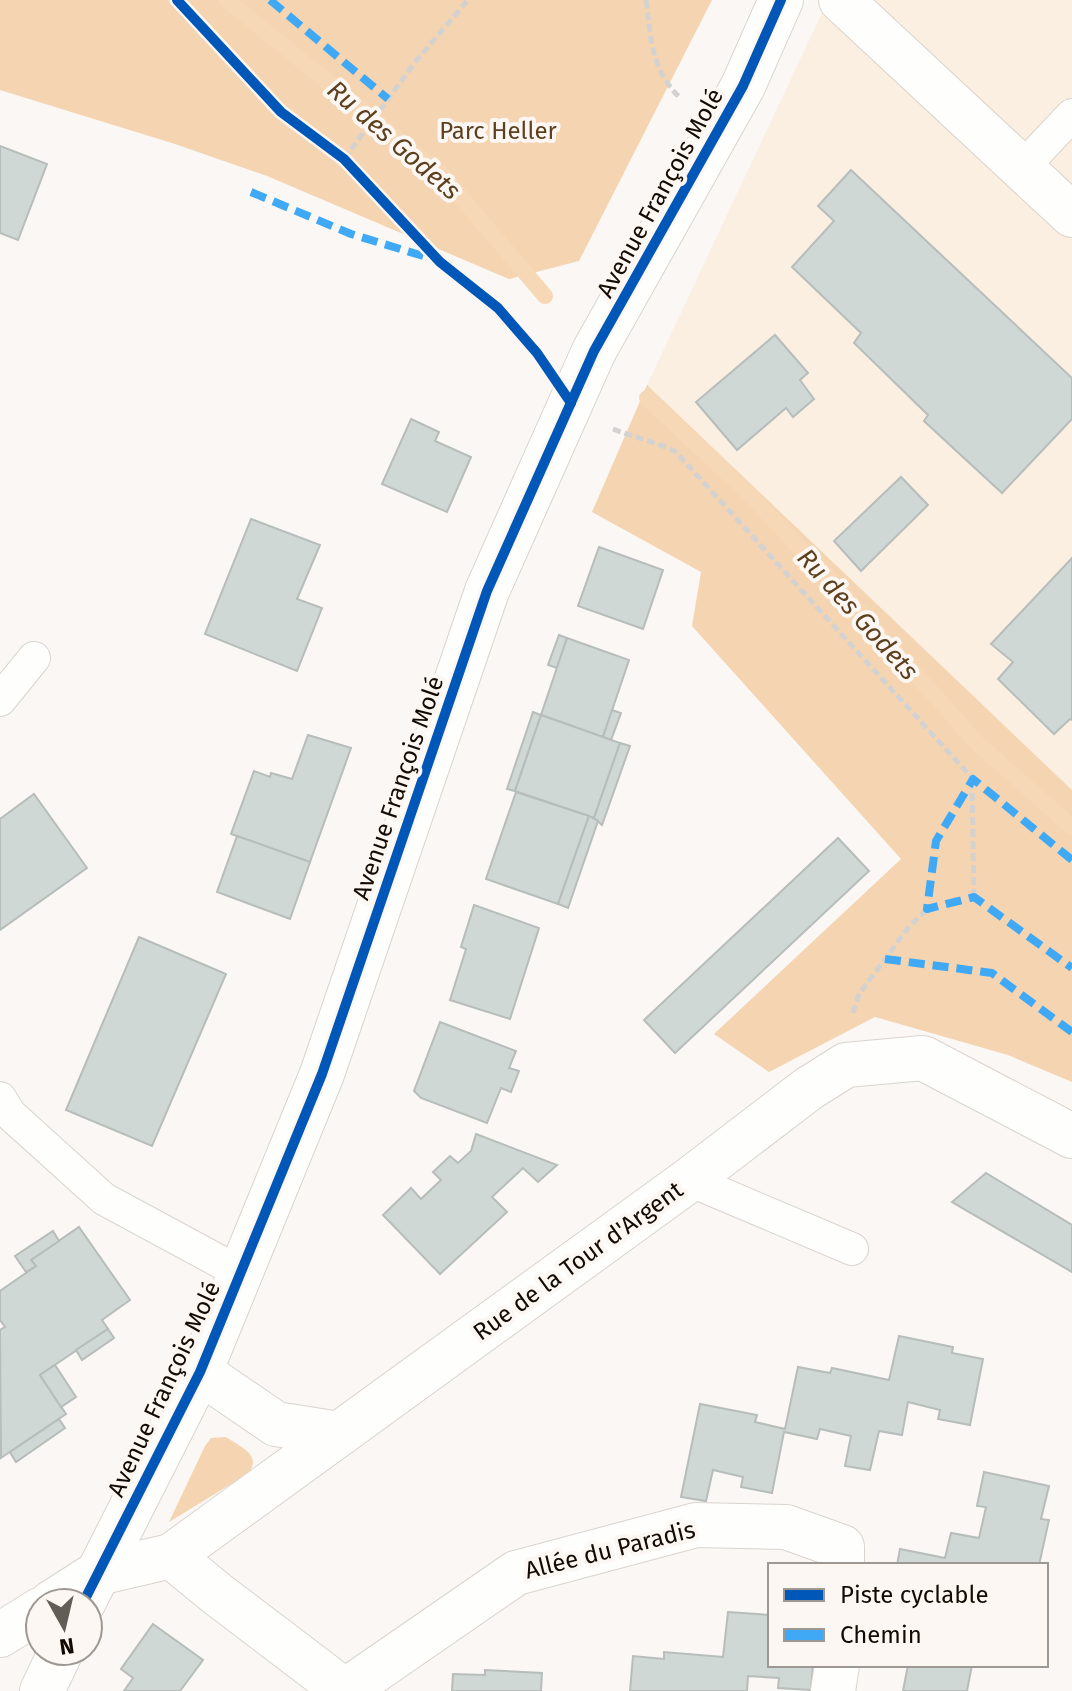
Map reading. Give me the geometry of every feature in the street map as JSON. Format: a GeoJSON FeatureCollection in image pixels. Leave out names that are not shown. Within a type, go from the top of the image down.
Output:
{"type":"FeatureCollection","features":[{"type":"Feature","properties":{"kind":"street","name":"Avenue François Molé"},"geometry":{"type":"LineString","coordinates":[[91,1587],[200,1372],[322,1074],[487,591],[594,351],[743,86],[781,0]]}},
{"type":"Feature","properties":{"kind":"street"},"geometry":{"type":"LineString","coordinates":[[841,0],[1072,215]]}},
{"type":"Feature","properties":{"kind":"street","name":"Rue de la Tour d'Argent"},"geometry":{"type":"LineString","coordinates":[[93,1587],[171,1556],[689,1180],[808,1089],[846,1065],[923,1058],[1072,1136]]}},
{"type":"Feature","properties":{"kind":"street"},"geometry":{"type":"LineString","coordinates":[[200,1372],[276,1424],[339,1434]]}},
{"type":"Feature","properties":{"kind":"street","name":"Allée du Paradis"},"geometry":{"type":"LineString","coordinates":[[171,1556],[345,1691],[516,1573],[696,1525],[786,1527],[842,1547],[842,1563]]}},
{"type":"Feature","properties":{"kind":"street"},"geometry":{"type":"LineString","coordinates":[[0,1635],[24,1620]]}},
{"type":"Feature","properties":{"kind":"street"},"geometry":{"type":"LineString","coordinates":[[42,1691],[53,1667]]}},
{"type":"Feature","properties":{"kind":"street"},"geometry":{"type":"LineString","coordinates":[[833,1691],[837,1667]]}},
{"type":"Feature","properties":{"kind":"lane"},"geometry":{"type":"LineString","coordinates":[[1022,168],[1072,115]]}},
{"type":"Feature","properties":{"kind":"lane"},"geometry":{"type":"LineString","coordinates":[[0,700],[34,658]]}},
{"type":"Feature","properties":{"kind":"lane"},"geometry":{"type":"LineString","coordinates":[[0,1098],[10,1114],[104,1199],[241,1273]]}},
{"type":"Feature","properties":{"kind":"lane"},"geometry":{"type":"LineString","coordinates":[[689,1180],[852,1249]]}},
{"type":"Feature","properties":{"kind":"path"},"geometry":{"type":"LineString","coordinates":[[344,159],[416,61],[468,0]]}},
{"type":"Feature","properties":{"kind":"path"},"geometry":{"type":"LineString","coordinates":[[646,0],[654,57],[668,87],[716,133]]}},
{"type":"Feature","properties":{"kind":"path"},"geometry":{"type":"LineString","coordinates":[[571,403],[613,429],[675,451],[972,780],[974,897]]}},
{"type":"Feature","properties":{"kind":"path"},"geometry":{"type":"LineString","coordinates":[[846,1065],[847,1032],[859,994],[908,928],[927,909]]}},
{"type":"Feature","properties":{"kind":"shaded area"},"geometry":{"type":"Polygon","coordinates":[[[828,0],[1072,0],[1072,790],[647,385],[828,0]]]}},
{"type":"Feature","properties":{"kind":"green space","name":"Parc Heller"},"geometry":{"type":"Polygon","coordinates":[[[0,0],[712,0],[579,261],[509,279],[267,176],[0,90],[0,0]]]}},
{"type":"Feature","properties":{"kind":"green space"},"geometry":{"type":"Polygon","coordinates":[[[647,385],[1072,790],[1072,1082],[1008,1055],[875,1017],[769,1072],[714,1034],[901,859],[692,626],[701,572],[592,512],[647,385]]]}},
{"type":"Feature","properties":{"kind":"green space"},"geometry":{"type":"Polygon","coordinates":[[[226,1437],[251,1456],[253,1461],[249,1473],[169,1522],[205,1446],[211,1438],[226,1437]]]}},
{"type":"Feature","properties":{"kind":"building"},"geometry":{"type":"Polygon","coordinates":[[[0,146],[47,164],[18,240],[0,233],[0,146]]]}},
{"type":"Feature","properties":{"kind":"building"},"geometry":{"type":"Polygon","coordinates":[[[851,170],[1072,378],[1072,419],[1002,493],[924,421],[928,415],[854,343],[861,333],[792,267],[834,221],[818,206],[851,170]]]}},
{"type":"Feature","properties":{"kind":"building"},"geometry":{"type":"Polygon","coordinates":[[[775,335],[808,373],[800,380],[814,399],[793,417],[786,408],[737,450],[696,402],[775,335]]]}},
{"type":"Feature","properties":{"kind":"building"},"geometry":{"type":"Polygon","coordinates":[[[411,419],[439,432],[435,441],[471,457],[447,512],[382,484],[411,419]]]}},
{"type":"Feature","properties":{"kind":"building"},"geometry":{"type":"Polygon","coordinates":[[[901,477],[928,505],[861,571],[834,541],[901,477]]]}},
{"type":"Feature","properties":{"kind":"building"},"geometry":{"type":"Polygon","coordinates":[[[251,519],[320,545],[297,599],[322,608],[297,671],[205,634],[251,519]]]}},
{"type":"Feature","properties":{"kind":"building"},"geometry":{"type":"Polygon","coordinates":[[[599,547],[663,570],[643,629],[578,606],[599,547]]]}},
{"type":"Feature","properties":{"kind":"building"},"geometry":{"type":"Polygon","coordinates":[[[1072,558],[1072,720],[1054,734],[998,679],[1013,662],[991,644],[1072,558]]]}},
{"type":"Feature","properties":{"kind":"building"},"geometry":{"type":"Polygon","coordinates":[[[559,635],[567,638],[557,668],[548,665],[559,635]]]}},
{"type":"Feature","properties":{"kind":"building"},"geometry":{"type":"Polygon","coordinates":[[[567,638],[629,660],[603,737],[541,715],[567,638]]]}},
{"type":"Feature","properties":{"kind":"building"},"geometry":{"type":"Polygon","coordinates":[[[612,710],[621,713],[611,740],[603,737],[612,710]]]}},
{"type":"Feature","properties":{"kind":"building"},"geometry":{"type":"Polygon","coordinates":[[[533,712],[541,715],[515,791],[507,789],[533,712]]]}},
{"type":"Feature","properties":{"kind":"building"},"geometry":{"type":"Polygon","coordinates":[[[541,715],[620,743],[594,818],[515,791],[541,715]]]}},
{"type":"Feature","properties":{"kind":"building"},"geometry":{"type":"Polygon","coordinates":[[[308,735],[351,748],[310,862],[231,834],[254,771],[270,777],[271,773],[292,779],[308,735]]]}},
{"type":"Feature","properties":{"kind":"building"},"geometry":{"type":"Polygon","coordinates":[[[620,743],[630,746],[602,825],[594,818],[620,743]]]}},
{"type":"Feature","properties":{"kind":"building"},"geometry":{"type":"Polygon","coordinates":[[[516,792],[589,816],[558,904],[486,879],[516,792]]]}},
{"type":"Feature","properties":{"kind":"building"},"geometry":{"type":"Polygon","coordinates":[[[34,794],[87,868],[0,930],[0,819],[34,794]]]}},
{"type":"Feature","properties":{"kind":"building"},"geometry":{"type":"Polygon","coordinates":[[[589,816],[598,821],[568,908],[558,904],[589,816]]]}},
{"type":"Feature","properties":{"kind":"building"},"geometry":{"type":"Polygon","coordinates":[[[237,836],[310,862],[290,919],[217,892],[237,836]]]}},
{"type":"Feature","properties":{"kind":"building"},"geometry":{"type":"Polygon","coordinates":[[[838,838],[869,871],[675,1053],[644,1020],[838,838]]]}},
{"type":"Feature","properties":{"kind":"building"},"geometry":{"type":"Polygon","coordinates":[[[474,905],[539,928],[510,1019],[450,1000],[466,949],[461,947],[474,905]]]}},
{"type":"Feature","properties":{"kind":"building"},"geometry":{"type":"Polygon","coordinates":[[[139,937],[226,974],[152,1146],[66,1110],[139,937]]]}},
{"type":"Feature","properties":{"kind":"building"},"geometry":{"type":"Polygon","coordinates":[[[440,1022],[516,1051],[509,1068],[519,1071],[511,1092],[501,1088],[487,1123],[421,1098],[414,1091],[440,1022]]]}},
{"type":"Feature","properties":{"kind":"building"},"geometry":{"type":"Polygon","coordinates":[[[476,1134],[557,1165],[538,1182],[523,1168],[492,1197],[507,1212],[440,1274],[383,1215],[411,1188],[421,1199],[441,1180],[433,1172],[450,1156],[458,1163],[471,1151],[476,1134]]]}},
{"type":"Feature","properties":{"kind":"building"},"geometry":{"type":"Polygon","coordinates":[[[986,1173],[1072,1225],[1072,1272],[952,1202],[986,1173]]]}},
{"type":"Feature","properties":{"kind":"building"},"geometry":{"type":"Polygon","coordinates":[[[79,1227],[130,1300],[102,1320],[108,1329],[40,1375],[66,1414],[1,1458],[0,1330],[5,1327],[0,1320],[0,1291],[36,1266],[31,1260],[79,1227]]]}},
{"type":"Feature","properties":{"kind":"building"},"geometry":{"type":"Polygon","coordinates":[[[53,1231],[59,1241],[31,1260],[36,1266],[26,1272],[15,1256],[53,1231]]]}},
{"type":"Feature","properties":{"kind":"building"},"geometry":{"type":"Polygon","coordinates":[[[108,1329],[114,1338],[82,1360],[76,1350],[108,1329]]]}},
{"type":"Feature","properties":{"kind":"building"},"geometry":{"type":"Polygon","coordinates":[[[899,1336],[953,1347],[952,1353],[983,1359],[970,1425],[938,1419],[940,1410],[908,1402],[902,1435],[879,1431],[870,1470],[845,1466],[851,1436],[820,1429],[817,1439],[784,1432],[772,1493],[741,1487],[743,1477],[713,1470],[706,1501],[681,1497],[700,1404],[757,1415],[755,1422],[785,1429],[798,1367],[830,1373],[832,1368],[889,1380],[899,1336]]]}},
{"type":"Feature","properties":{"kind":"building"},"geometry":{"type":"Polygon","coordinates":[[[55,1365],[76,1397],[61,1407],[40,1375],[55,1365]]]}},
{"type":"Feature","properties":{"kind":"building"},"geometry":{"type":"Polygon","coordinates":[[[59,1419],[65,1428],[16,1462],[10,1452],[59,1419]]]}},
{"type":"Feature","properties":{"kind":"building"},"geometry":{"type":"Polygon","coordinates":[[[984,1472],[1049,1486],[1041,1519],[1049,1520],[1039,1563],[897,1563],[900,1549],[945,1558],[951,1533],[979,1538],[986,1507],[977,1506],[984,1472]]]}},
{"type":"Feature","properties":{"kind":"building"},"geometry":{"type":"Polygon","coordinates":[[[728,1612],[768,1615],[768,1667],[813,1667],[811,1690],[778,1688],[779,1678],[748,1676],[747,1691],[630,1691],[633,1656],[664,1659],[664,1652],[723,1657],[728,1612]]]}},
{"type":"Feature","properties":{"kind":"building"},"geometry":{"type":"Polygon","coordinates":[[[153,1624],[203,1660],[180,1691],[124,1691],[133,1678],[121,1669],[153,1624]]]}},
{"type":"Feature","properties":{"kind":"building"},"geometry":{"type":"Polygon","coordinates":[[[908,1667],[972,1667],[967,1691],[903,1691],[908,1667]]]}},
{"type":"Feature","properties":{"kind":"building"},"geometry":{"type":"Polygon","coordinates":[[[485,1670],[542,1673],[541,1691],[452,1691],[453,1674],[485,1675],[485,1670]]]}},
{"type":"Feature","properties":{"kind":"waterway","name":"Ru des Godets"},"geometry":{"type":"LineString","coordinates":[[227,0],[441,174],[545,296]]}},
{"type":"Feature","properties":{"kind":"waterway","name":"Ru des Godets"},"geometry":{"type":"LineString","coordinates":[[647,398],[746,491],[842,592],[978,744],[1072,827]]}},
{"type":"Feature","properties":{"kind":"marked path"},"geometry":{"type":"LineString","coordinates":[[270,0],[388,99]]}},
{"type":"Feature","properties":{"kind":"marked path"},"geometry":{"type":"LineString","coordinates":[[251,192],[351,234],[433,259]]}},
{"type":"Feature","properties":{"kind":"marked path"},"geometry":{"type":"LineString","coordinates":[[1072,860],[973,779],[936,841],[927,909],[974,897],[1072,968]]}},
{"type":"Feature","properties":{"kind":"marked path"},"geometry":{"type":"LineString","coordinates":[[885,959],[992,973],[1072,1032]]}},
{"type":"Feature","properties":{"kind":"cycle path"},"geometry":{"type":"LineString","coordinates":[[177,0],[281,112],[344,159],[440,262],[498,308],[537,353],[571,403]]}},
{"type":"Feature","properties":{"kind":"cycle path"},"geometry":{"type":"LineString","coordinates":[[91,1587],[200,1372],[322,1074],[487,591],[594,351],[743,86],[781,0]]}}]}
